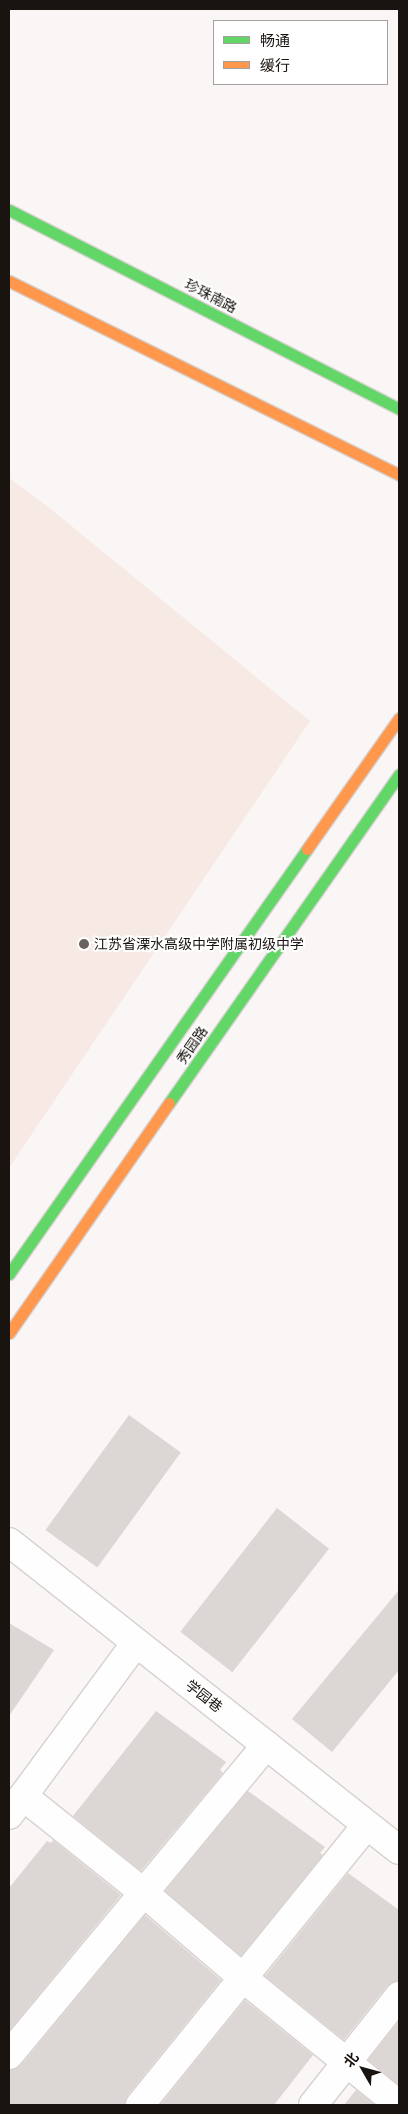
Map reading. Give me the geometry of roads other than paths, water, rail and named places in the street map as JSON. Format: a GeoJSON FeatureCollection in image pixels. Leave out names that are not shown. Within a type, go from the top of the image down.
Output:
{"type":"FeatureCollection","features":[{"type":"Feature","properties":{"kind":"street","name":"珍珠南路"},"geometry":{"type":"LineString","coordinates":[[9,210],[399,409]]}},
{"type":"Feature","properties":{"kind":"street"},"geometry":{"type":"LineString","coordinates":[[9,281],[399,475]]}},
{"type":"Feature","properties":{"kind":"street","name":"秀园路"},"geometry":{"type":"LineString","coordinates":[[9,1274],[399,718]]}},
{"type":"Feature","properties":{"kind":"street","name":"秀园路"},"geometry":{"type":"LineString","coordinates":[[9,1333],[399,774]]}},
{"type":"Feature","properties":{"kind":"street","name":"学园巷"},"geometry":{"type":"LineString","coordinates":[[11,1549],[136,1643],[399,1850]]}},
{"type":"Feature","properties":{"kind":"street"},"geometry":{"type":"LineString","coordinates":[[136,1643],[16,1805],[144,1892],[243,1978],[399,2105]]}},
{"type":"Feature","properties":{"kind":"street"},"geometry":{"type":"LineString","coordinates":[[9,2055],[266,1745]]}},
{"type":"Feature","properties":{"kind":"street"},"geometry":{"type":"LineString","coordinates":[[140,2105],[367,1825]]}},
{"type":"Feature","properties":{"kind":"street"},"geometry":{"type":"LineString","coordinates":[[313,2105],[399,1996]]}},
{"type":"Feature","properties":{"kind":"place","name":"江苏省溧水高级中学附属初级中学"},"geometry":{"type":"Point","coordinates":[84,944]}}]}
